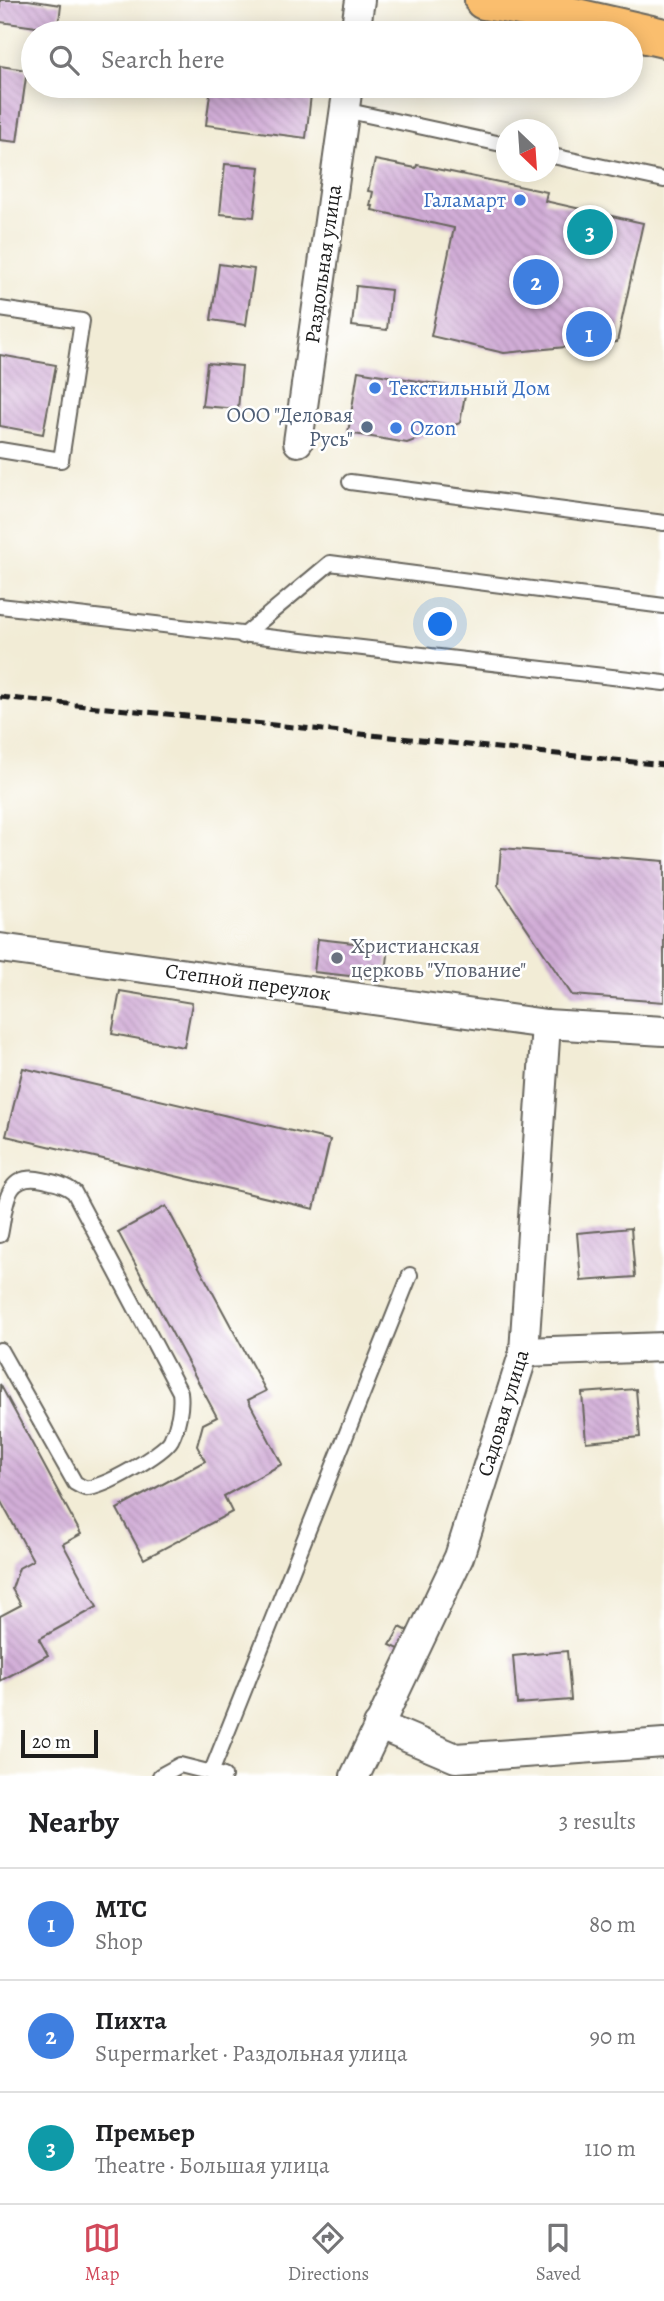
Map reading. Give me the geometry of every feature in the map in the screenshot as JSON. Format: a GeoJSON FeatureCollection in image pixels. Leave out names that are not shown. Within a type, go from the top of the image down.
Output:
{"type":"FeatureCollection","features":[{"type":"Feature","properties":{"kind":"highway"},"geometry":{"type":"LineString","coordinates":[[484,0],[590,21]]}},
{"type":"Feature","properties":{"kind":"highway"},"geometry":{"type":"LineString","coordinates":[[643,33],[664,38]]}},
{"type":"Feature","properties":{"kind":"street"},"geometry":{"type":"LineString","coordinates":[[357,21],[360,0]]}},
{"type":"Feature","properties":{"kind":"street","name":"Раздольная улица"},"geometry":{"type":"LineString","coordinates":[[298,442],[346,98]]}},
{"type":"Feature","properties":{"kind":"street","name":"Степной переулок"},"geometry":{"type":"LineString","coordinates":[[0,948],[546,1024],[664,1031]]}},
{"type":"Feature","properties":{"kind":"street","name":"Садовая улица"},"geometry":{"type":"LineString","coordinates":[[355,1776],[459,1557],[524,1352],[546,1024]]}},
{"type":"Feature","properties":{"kind":"street"},"geometry":{"type":"LineString","coordinates":[[524,1352],[664,1347]]}},
{"type":"Feature","properties":{"kind":"street"},"geometry":{"type":"LineString","coordinates":[[378,1725],[456,1758],[664,1743]]}},
{"type":"Feature","properties":{"kind":"lane"},"geometry":{"type":"LineString","coordinates":[[346,98],[496,142]]}},
{"type":"Feature","properties":{"kind":"lane"},"geometry":{"type":"LineString","coordinates":[[559,157],[664,180]]}},
{"type":"Feature","properties":{"kind":"lane"},"geometry":{"type":"LineString","coordinates":[[0,309],[82,321],[61,460],[0,450]]}},
{"type":"Feature","properties":{"kind":"lane"},"geometry":{"type":"LineString","coordinates":[[349,482],[664,523]]}},
{"type":"Feature","properties":{"kind":"lane"},"geometry":{"type":"LineString","coordinates":[[243,636],[330,563],[664,606]]}},
{"type":"Feature","properties":{"kind":"lane"},"geometry":{"type":"LineString","coordinates":[[0,606],[664,683]]}},
{"type":"Feature","properties":{"kind":"lane"},"geometry":{"type":"LineString","coordinates":[[0,1235],[7,1198],[13,1185],[21,1179],[30,1177],[65,1185],[74,1192],[180,1392],[182,1405],[170,1441],[158,1453],[135,1467],[99,1486],[85,1489],[75,1483],[0,1350]]}},
{"type":"Feature","properties":{"kind":"lane"},"geometry":{"type":"LineString","coordinates":[[160,1776],[180,1765],[217,1774],[410,1275]]}},
{"type":"Feature","properties":{"kind":"building"},"geometry":{"type":"Polygon","coordinates":[[[0,0],[28,0],[61,5],[59,21],[21,21],[21,25],[0,22],[0,0]]]}},
{"type":"Feature","properties":{"kind":"building"},"geometry":{"type":"Polygon","coordinates":[[[0,66],[21,69],[21,98],[23,98],[17,142],[0,140],[0,66]]]}},
{"type":"Feature","properties":{"kind":"building"},"geometry":{"type":"Polygon","coordinates":[[[209,98],[311,98],[306,138],[206,125],[209,98]]]}},
{"type":"Feature","properties":{"kind":"building"},"geometry":{"type":"Polygon","coordinates":[[[375,160],[416,168],[417,165],[547,192],[545,201],[643,223],[617,342],[504,353],[431,336],[454,228],[372,210],[373,206],[370,206],[373,192],[368,191],[375,160]]]}},
{"type":"Feature","properties":{"kind":"building"},"geometry":{"type":"Polygon","coordinates":[[[225,164],[260,167],[254,217],[220,214],[225,164]]]}},
{"type":"Feature","properties":{"kind":"building"},"geometry":{"type":"Polygon","coordinates":[[[219,264],[254,269],[246,325],[211,320],[219,264]]]}},
{"type":"Feature","properties":{"kind":"building"},"geometry":{"type":"Polygon","coordinates":[[[356,286],[391,290],[387,330],[352,326],[356,286]]]}},
{"type":"Feature","properties":{"kind":"building"},"geometry":{"type":"Polygon","coordinates":[[[0,355],[56,365],[43,434],[0,426],[0,355]]]}},
{"type":"Feature","properties":{"kind":"building"},"geometry":{"type":"Polygon","coordinates":[[[207,363],[242,366],[238,409],[202,406],[207,363]]]}},
{"type":"Feature","properties":{"kind":"building"},"geometry":{"type":"Polygon","coordinates":[[[358,371],[466,389],[460,423],[407,443],[348,433],[358,371]]]}},
{"type":"Feature","properties":{"kind":"building"},"geometry":{"type":"Polygon","coordinates":[[[501,848],[664,861],[664,1002],[572,995],[498,885],[501,848]]]}},
{"type":"Feature","properties":{"kind":"building"},"geometry":{"type":"Polygon","coordinates":[[[318,939],[389,947],[385,980],[314,972],[318,939]]]}},
{"type":"Feature","properties":{"kind":"building"},"geometry":{"type":"Polygon","coordinates":[[[120,991],[192,1003],[184,1047],[112,1034],[120,991]]]}},
{"type":"Feature","properties":{"kind":"building"},"geometry":{"type":"Polygon","coordinates":[[[23,1068],[330,1140],[314,1209],[6,1136],[23,1068]]]}},
{"type":"Feature","properties":{"kind":"building"},"geometry":{"type":"Polygon","coordinates":[[[166,1206],[266,1391],[248,1400],[282,1464],[224,1496],[232,1512],[144,1559],[117,1509],[205,1461],[197,1446],[203,1424],[217,1417],[118,1232],[166,1206]]]}},
{"type":"Feature","properties":{"kind":"building"},"geometry":{"type":"Polygon","coordinates":[[[631,1228],[635,1277],[581,1281],[577,1233],[631,1228]]]}},
{"type":"Feature","properties":{"kind":"building"},"geometry":{"type":"Polygon","coordinates":[[[0,1384],[81,1534],[63,1544],[97,1607],[39,1639],[48,1655],[0,1681],[0,1616],[21,1605],[12,1589],[19,1568],[33,1560],[0,1500],[0,1384]]]}},
{"type":"Feature","properties":{"kind":"building"},"geometry":{"type":"Polygon","coordinates":[[[636,1389],[640,1437],[586,1442],[582,1393],[636,1389]]]}},
{"type":"Feature","properties":{"kind":"building"},"geometry":{"type":"Polygon","coordinates":[[[400,1627],[412,1633],[403,1651],[390,1645],[400,1627]]]}},
{"type":"Feature","properties":{"kind":"building"},"geometry":{"type":"Polygon","coordinates":[[[567,1651],[571,1700],[517,1704],[513,1656],[567,1651]]]}},
{"type":"Feature","properties":{"kind":"railway"},"geometry":{"type":"LineString","coordinates":[[0,697],[664,765]]}},
{"type":"Feature","properties":{"kind":"place","name":"Галамарт"},"geometry":{"type":"Point","coordinates":[520,200]}},
{"type":"Feature","properties":{"kind":"place","name":"Премьер"},"geometry":{"type":"Point","coordinates":[590,232]}},
{"type":"Feature","properties":{"kind":"place","name":"Пихта"},"geometry":{"type":"Point","coordinates":[536,282]}},
{"type":"Feature","properties":{"kind":"place","name":"МТС"},"geometry":{"type":"Point","coordinates":[589,334]}},
{"type":"Feature","properties":{"kind":"place","name":"Текстильный Дом"},"geometry":{"type":"Point","coordinates":[375,388]}},
{"type":"Feature","properties":{"kind":"place","name":"ООО \"Деловая Русь\""},"geometry":{"type":"Point","coordinates":[367,427]}},
{"type":"Feature","properties":{"kind":"place","name":"Ozon"},"geometry":{"type":"Point","coordinates":[396,428]}},
{"type":"Feature","properties":{"kind":"place","name":"Христианская церковь \"Упование\""},"geometry":{"type":"Point","coordinates":[337,958]}}]}
